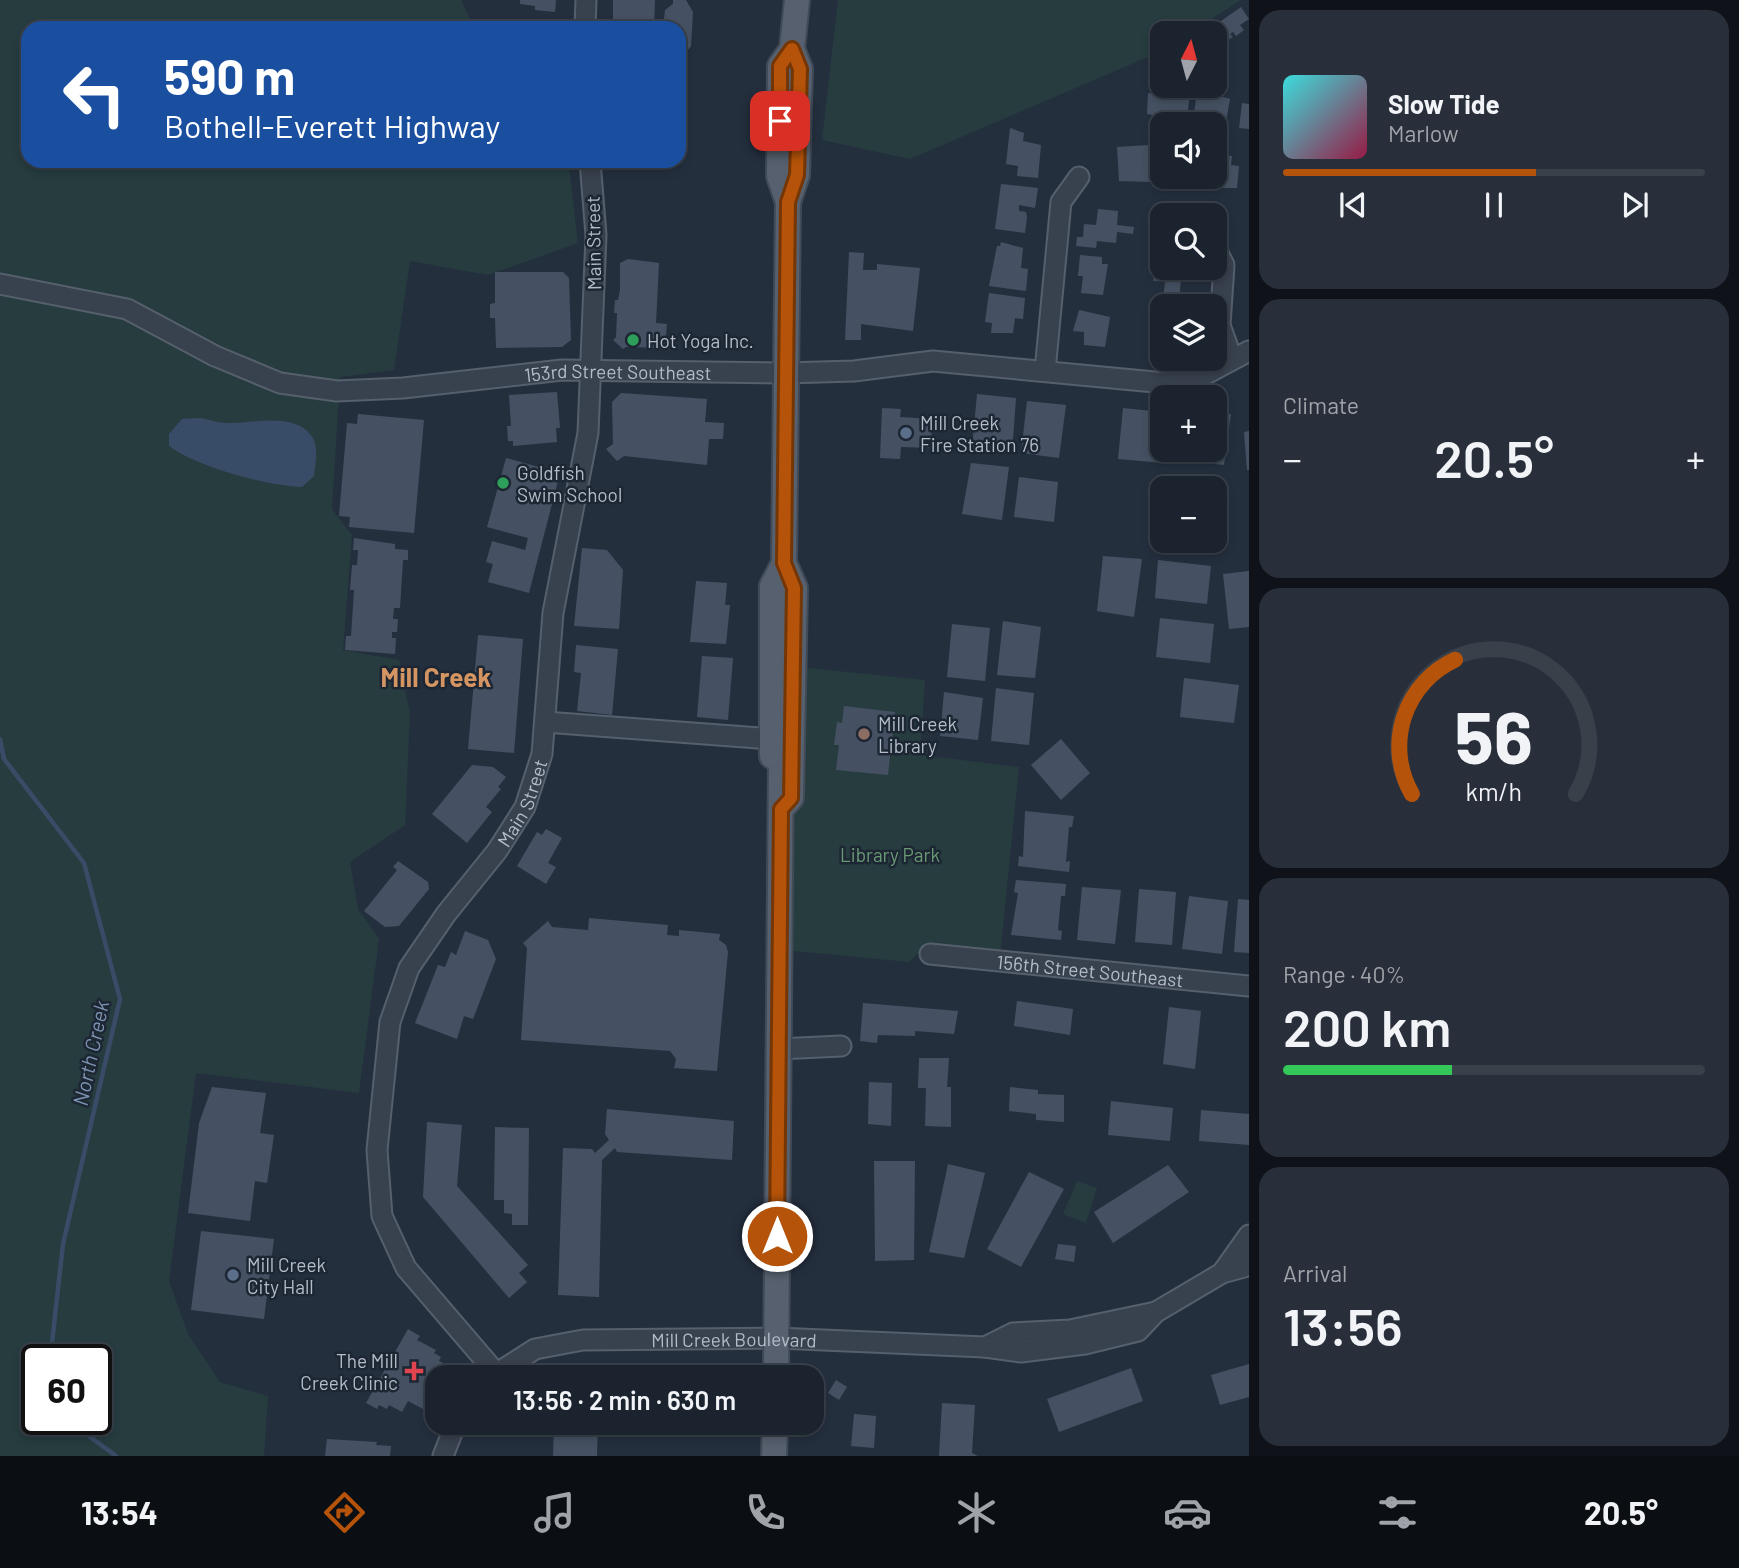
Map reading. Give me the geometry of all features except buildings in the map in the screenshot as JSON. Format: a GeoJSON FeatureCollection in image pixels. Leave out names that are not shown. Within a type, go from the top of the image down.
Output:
{"type":"FeatureCollection","features":[{"type":"Feature","properties":{"kind":"main road"},"geometry":{"type":"LineString","coordinates":[[781,809],[791,798],[794,588],[784,563],[788,202],[779,176],[780,66],[792,49],[797,0]]}},
{"type":"Feature","properties":{"kind":"main road"},"geometry":{"type":"LineString","coordinates":[[776,1365],[781,809],[772,796],[772,586],[784,563]]}},
{"type":"Feature","properties":{"kind":"main road"},"geometry":{"type":"LineString","coordinates":[[774,1456],[775,1435]]}},
{"type":"Feature","properties":{"kind":"street"},"geometry":{"type":"LineString","coordinates":[[585,21],[586,0]]}},
{"type":"Feature","properties":{"kind":"street","name":"Main Street"},"geometry":{"type":"LineString","coordinates":[[486,1365],[406,1268],[382,1216],[377,1150],[390,1023],[410,968],[446,914],[497,851],[525,807],[542,754],[553,613],[588,433],[596,235],[591,168]]}},
{"type":"Feature","properties":{"kind":"street"},"geometry":{"type":"LineString","coordinates":[[1045,371],[1061,202],[1079,177]]}},
{"type":"Feature","properties":{"kind":"street"},"geometry":{"type":"LineString","coordinates":[[1223,280],[1220,325],[1241,355]]}},
{"type":"Feature","properties":{"kind":"street","name":"153rd Street Southeast"},"geometry":{"type":"LineString","coordinates":[[0,284],[127,309],[215,356],[280,383],[337,391],[369,391],[592,369],[785,373],[854,371],[933,360],[1165,383],[1204,375],[1241,355]]}},
{"type":"Feature","properties":{"kind":"street"},"geometry":{"type":"LineString","coordinates":[[545,722],[772,739]]}},
{"type":"Feature","properties":{"kind":"street","name":"156th Street Southeast"},"geometry":{"type":"LineString","coordinates":[[930,954],[1249,986]]}},
{"type":"Feature","properties":{"kind":"street"},"geometry":{"type":"LineString","coordinates":[[778,1049],[841,1046]]}},
{"type":"Feature","properties":{"kind":"street","name":"Mill Creek Boulevard"},"geometry":{"type":"LineString","coordinates":[[1222,1273],[1249,1235]]}},
{"type":"Feature","properties":{"kind":"street","name":"Mill Creek Boulevard"},"geometry":{"type":"LineString","coordinates":[[510,1365],[535,1349],[566,1342],[777,1338],[985,1347],[1021,1352],[1085,1344],[1138,1331],[1156,1312],[1222,1273],[1244,1267],[1249,1261]]}},
{"type":"Feature","properties":{"kind":"street"},"geometry":{"type":"LineString","coordinates":[[443,1456],[451,1435]]}},
{"type":"Feature","properties":{"kind":"green space"},"geometry":{"type":"Polygon","coordinates":[[[0,0],[461,0],[471,21],[21,21],[21,168],[569,168],[578,243],[488,275],[410,261],[394,370],[340,377],[332,509],[352,535],[343,650],[399,660],[410,713],[405,825],[350,862],[358,909],[379,939],[359,1093],[196,1073],[169,1281],[188,1334],[220,1382],[268,1396],[264,1456],[0,1456],[0,0]]]}},
{"type":"Feature","properties":{"kind":"green space"},"geometry":{"type":"Polygon","coordinates":[[[838,0],[1241,0],[1209,21],[1150,21],[1150,56],[910,159],[822,140],[838,0]]]}},
{"type":"Feature","properties":{"kind":"green space","name":"Library Park"},"geometry":{"type":"Polygon","coordinates":[[[799,667],[925,680],[920,755],[1019,767],[1000,957],[917,954],[909,962],[784,950],[799,667]]]}},
{"type":"Feature","properties":{"kind":"green space"},"geometry":{"type":"Polygon","coordinates":[[[1077,1181],[1097,1188],[1086,1223],[1063,1214],[1077,1181]]]}},
{"type":"Feature","properties":{"kind":"water"},"geometry":{"type":"Polygon","coordinates":[[[200,418],[226,423],[282,421],[302,427],[315,443],[314,476],[302,487],[271,483],[214,468],[169,446],[169,434],[182,419],[200,418]]]}},
{"type":"Feature","properties":{"kind":"waterway","name":"North Creek"},"geometry":{"type":"LineString","coordinates":[[0,739],[4,759],[84,863],[120,999],[63,1244],[52,1344]]}},
{"type":"Feature","properties":{"kind":"waterway","name":"North Creek"},"geometry":{"type":"LineString","coordinates":[[88,1435],[116,1456]]}},
{"type":"Feature","properties":{"kind":"place","name":"Hot Yoga Inc."},"geometry":{"type":"Point","coordinates":[633,340]}},
{"type":"Feature","properties":{"kind":"place","name":"Mill Creek Fire Station 76"},"geometry":{"type":"Point","coordinates":[906,433]}},
{"type":"Feature","properties":{"kind":"place","name":"Goldfish Swim School"},"geometry":{"type":"Point","coordinates":[503,483]}},
{"type":"Feature","properties":{"kind":"place","name":"Mill Creek Library"},"geometry":{"type":"Point","coordinates":[864,734]}},
{"type":"Feature","properties":{"kind":"place","name":"Mill Creek City Hall"},"geometry":{"type":"Point","coordinates":[233,1275]}},
{"type":"Feature","properties":{"kind":"place","name":"The Mill Creek Clinic"},"geometry":{"type":"Point","coordinates":[414,1371]}},
{"type":"Feature","properties":{"kind":"district","name":"Mill Creek"},"geometry":{"type":"Point","coordinates":[436,676]}},
{"type":"Feature","properties":{"kind":"route"},"geometry":{"type":"LineString","coordinates":[[777,1236],[781,809],[791,798],[794,662],[794,588],[784,563],[788,202],[797,175],[800,69],[792,49],[780,66],[780,121]]}}]}
